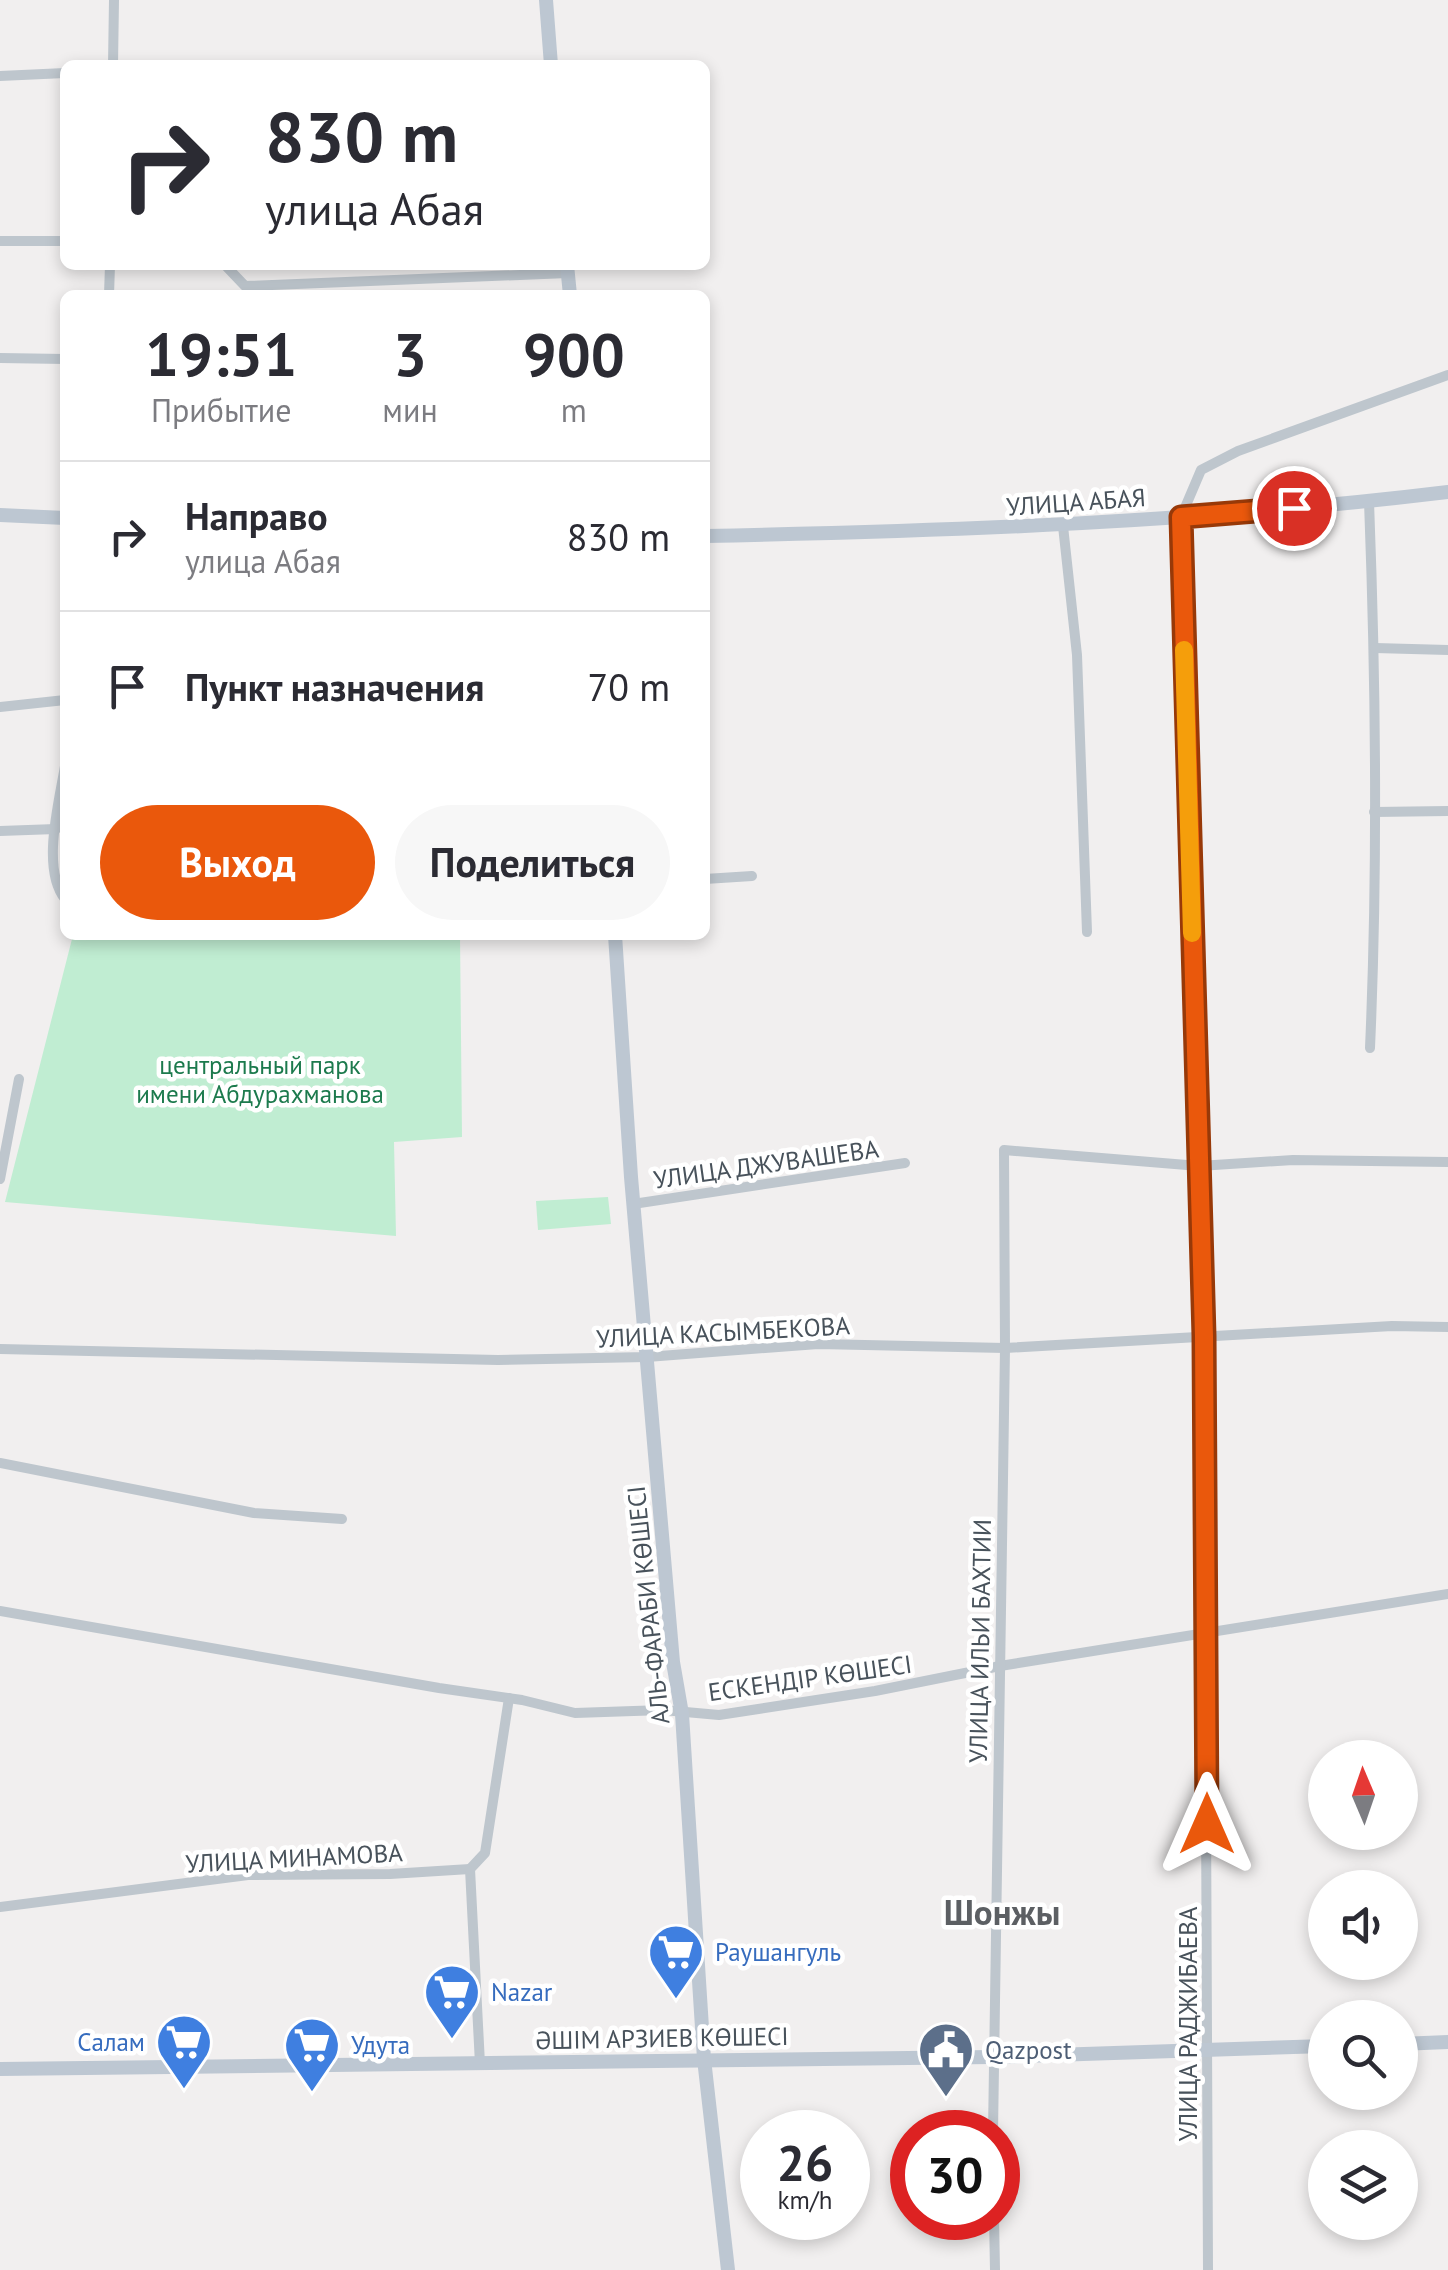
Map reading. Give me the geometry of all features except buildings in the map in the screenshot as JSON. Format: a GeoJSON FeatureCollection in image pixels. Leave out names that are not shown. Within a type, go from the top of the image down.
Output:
{"type":"FeatureCollection","features":[{"type":"Feature","properties":{"kind":"main road"},"geometry":{"type":"LineString","coordinates":[[546,0],[551,60]]}},
{"type":"Feature","properties":{"kind":"main road","name":"УЛИЦА АБАЯ"},"geometry":{"type":"LineString","coordinates":[[710,536],[1063,526],[1369,502],[1448,492]]}},
{"type":"Feature","properties":{"kind":"main road"},"geometry":{"type":"LineString","coordinates":[[0,515],[60,518]]}},
{"type":"Feature","properties":{"kind":"main road","name":"АЛЬ-ФАРАБИ КӨШЕСІ"},"geometry":{"type":"LineString","coordinates":[[615,940],[646,1357],[673,1662],[682,1714],[704,2058],[728,2270]]}},
{"type":"Feature","properties":{"kind":"main road"},"geometry":{"type":"LineString","coordinates":[[1418,2043],[1448,2042]]}},
{"type":"Feature","properties":{"kind":"main road","name":"ӘШІМ АРЗИЕВ КӨШЕСІ"},"geometry":{"type":"LineString","coordinates":[[0,2069],[704,2058],[992,2058],[1308,2047]]}},
{"type":"Feature","properties":{"kind":"street"},"geometry":{"type":"LineString","coordinates":[[113,60],[114,0]]}},
{"type":"Feature","properties":{"kind":"street"},"geometry":{"type":"LineString","coordinates":[[0,76],[60,73]]}},
{"type":"Feature","properties":{"kind":"street"},"geometry":{"type":"LineString","coordinates":[[0,241],[60,241]]}},
{"type":"Feature","properties":{"kind":"street"},"geometry":{"type":"LineString","coordinates":[[257,290],[553,270]]}},
{"type":"Feature","properties":{"kind":"street"},"geometry":{"type":"LineString","coordinates":[[0,358],[60,359]]}},
{"type":"Feature","properties":{"kind":"street"},"geometry":{"type":"LineString","coordinates":[[1181,517],[1201,470],[1238,451],[1448,375]]}},
{"type":"Feature","properties":{"kind":"street"},"geometry":{"type":"LineString","coordinates":[[1369,502],[1375,648],[1370,1048]]}},
{"type":"Feature","properties":{"kind":"street","name":"УЛИЦА РАДЖИБАЕВА"},"geometry":{"type":"LineString","coordinates":[[1181,517],[1204,1336],[1208,2270]]}},
{"type":"Feature","properties":{"kind":"street"},"geometry":{"type":"LineString","coordinates":[[1063,526],[1077,655],[1087,932]]}},
{"type":"Feature","properties":{"kind":"street"},"geometry":{"type":"LineString","coordinates":[[1375,648],[1448,650]]}},
{"type":"Feature","properties":{"kind":"street"},"geometry":{"type":"LineString","coordinates":[[0,706],[60,700]]}},
{"type":"Feature","properties":{"kind":"street"},"geometry":{"type":"LineString","coordinates":[[60,801],[53,875],[60,889]]}},
{"type":"Feature","properties":{"kind":"street"},"geometry":{"type":"LineString","coordinates":[[1374,812],[1448,811]]}},
{"type":"Feature","properties":{"kind":"street"},"geometry":{"type":"LineString","coordinates":[[0,830],[56,829]]}},
{"type":"Feature","properties":{"kind":"street"},"geometry":{"type":"LineString","coordinates":[[710,879],[752,876]]}},
{"type":"Feature","properties":{"kind":"street"},"geometry":{"type":"LineString","coordinates":[[0,1180],[20,1079]]}},
{"type":"Feature","properties":{"kind":"street","name":"УЛИЦА ИЛЬИ БАХТИИ"},"geometry":{"type":"LineString","coordinates":[[993,2110],[1005,1348],[1004,1150],[1199,1166]]}},
{"type":"Feature","properties":{"kind":"street"},"geometry":{"type":"LineString","coordinates":[[1199,1166],[1293,1160],[1448,1162]]}},
{"type":"Feature","properties":{"kind":"street","name":"УЛИЦА ДЖУВАШЕВА"},"geometry":{"type":"LineString","coordinates":[[634,1204],[905,1163]]}},
{"type":"Feature","properties":{"kind":"street","name":"УЛИЦА КАСЫМБЕКОВА"},"geometry":{"type":"LineString","coordinates":[[0,1349],[498,1360],[646,1357],[818,1344],[1005,1348],[1392,1326],[1448,1327]]}},
{"type":"Feature","properties":{"kind":"street"},"geometry":{"type":"LineString","coordinates":[[0,1463],[254,1513],[342,1518]]}},
{"type":"Feature","properties":{"kind":"street","name":"ЕСКЕНДІР КӨШЕСІ"},"geometry":{"type":"LineString","coordinates":[[0,1610],[509,1698],[575,1714],[663,1710],[719,1715],[1448,1594]]}},
{"type":"Feature","properties":{"kind":"street"},"geometry":{"type":"LineString","coordinates":[[480,2064],[470,1869],[485,1854],[509,1698]]}},
{"type":"Feature","properties":{"kind":"street","name":"УЛИЦА МИНАМОВА"},"geometry":{"type":"LineString","coordinates":[[0,1906],[248,1876],[470,1869]]}},
{"type":"Feature","properties":{"kind":"street"},"geometry":{"type":"LineString","coordinates":[[994,2240],[995,2270]]}},
{"type":"Feature","properties":{"kind":"green space","name":"центральный парк имени Абдурахманова"},"geometry":{"type":"Polygon","coordinates":[[[72,940],[460,940],[462,1137],[394,1142],[396,1236],[5,1202],[72,940]]]}},
{"type":"Feature","properties":{"kind":"green space"},"geometry":{"type":"Polygon","coordinates":[[[608,1197],[611,1224],[538,1230],[536,1201],[608,1197]]]}},
{"type":"Feature","properties":{"kind":"slow traffic"},"geometry":{"type":"LineString","coordinates":[[1184,650],[1192,933]]}},
{"type":"Feature","properties":{"kind":"place","name":"Раушангуль"},"geometry":{"type":"Point","coordinates":[676,2001]}},
{"type":"Feature","properties":{"kind":"place","name":"Nazar"},"geometry":{"type":"Point","coordinates":[452,2041]}},
{"type":"Feature","properties":{"kind":"place","name":"Салам"},"geometry":{"type":"Point","coordinates":[184,2091]}},
{"type":"Feature","properties":{"kind":"place","name":"Удута"},"geometry":{"type":"Point","coordinates":[312,2094]}},
{"type":"Feature","properties":{"kind":"place","name":"Qazpost"},"geometry":{"type":"Point","coordinates":[946,2099]}},
{"type":"Feature","properties":{"kind":"district","name":"Шонжы"},"geometry":{"type":"Point","coordinates":[1002,1913]}},
{"type":"Feature","properties":{"kind":"route"},"geometry":{"type":"LineString","coordinates":[[1207,1824],[1204,1336],[1181,517],[1294,508]]}}]}
